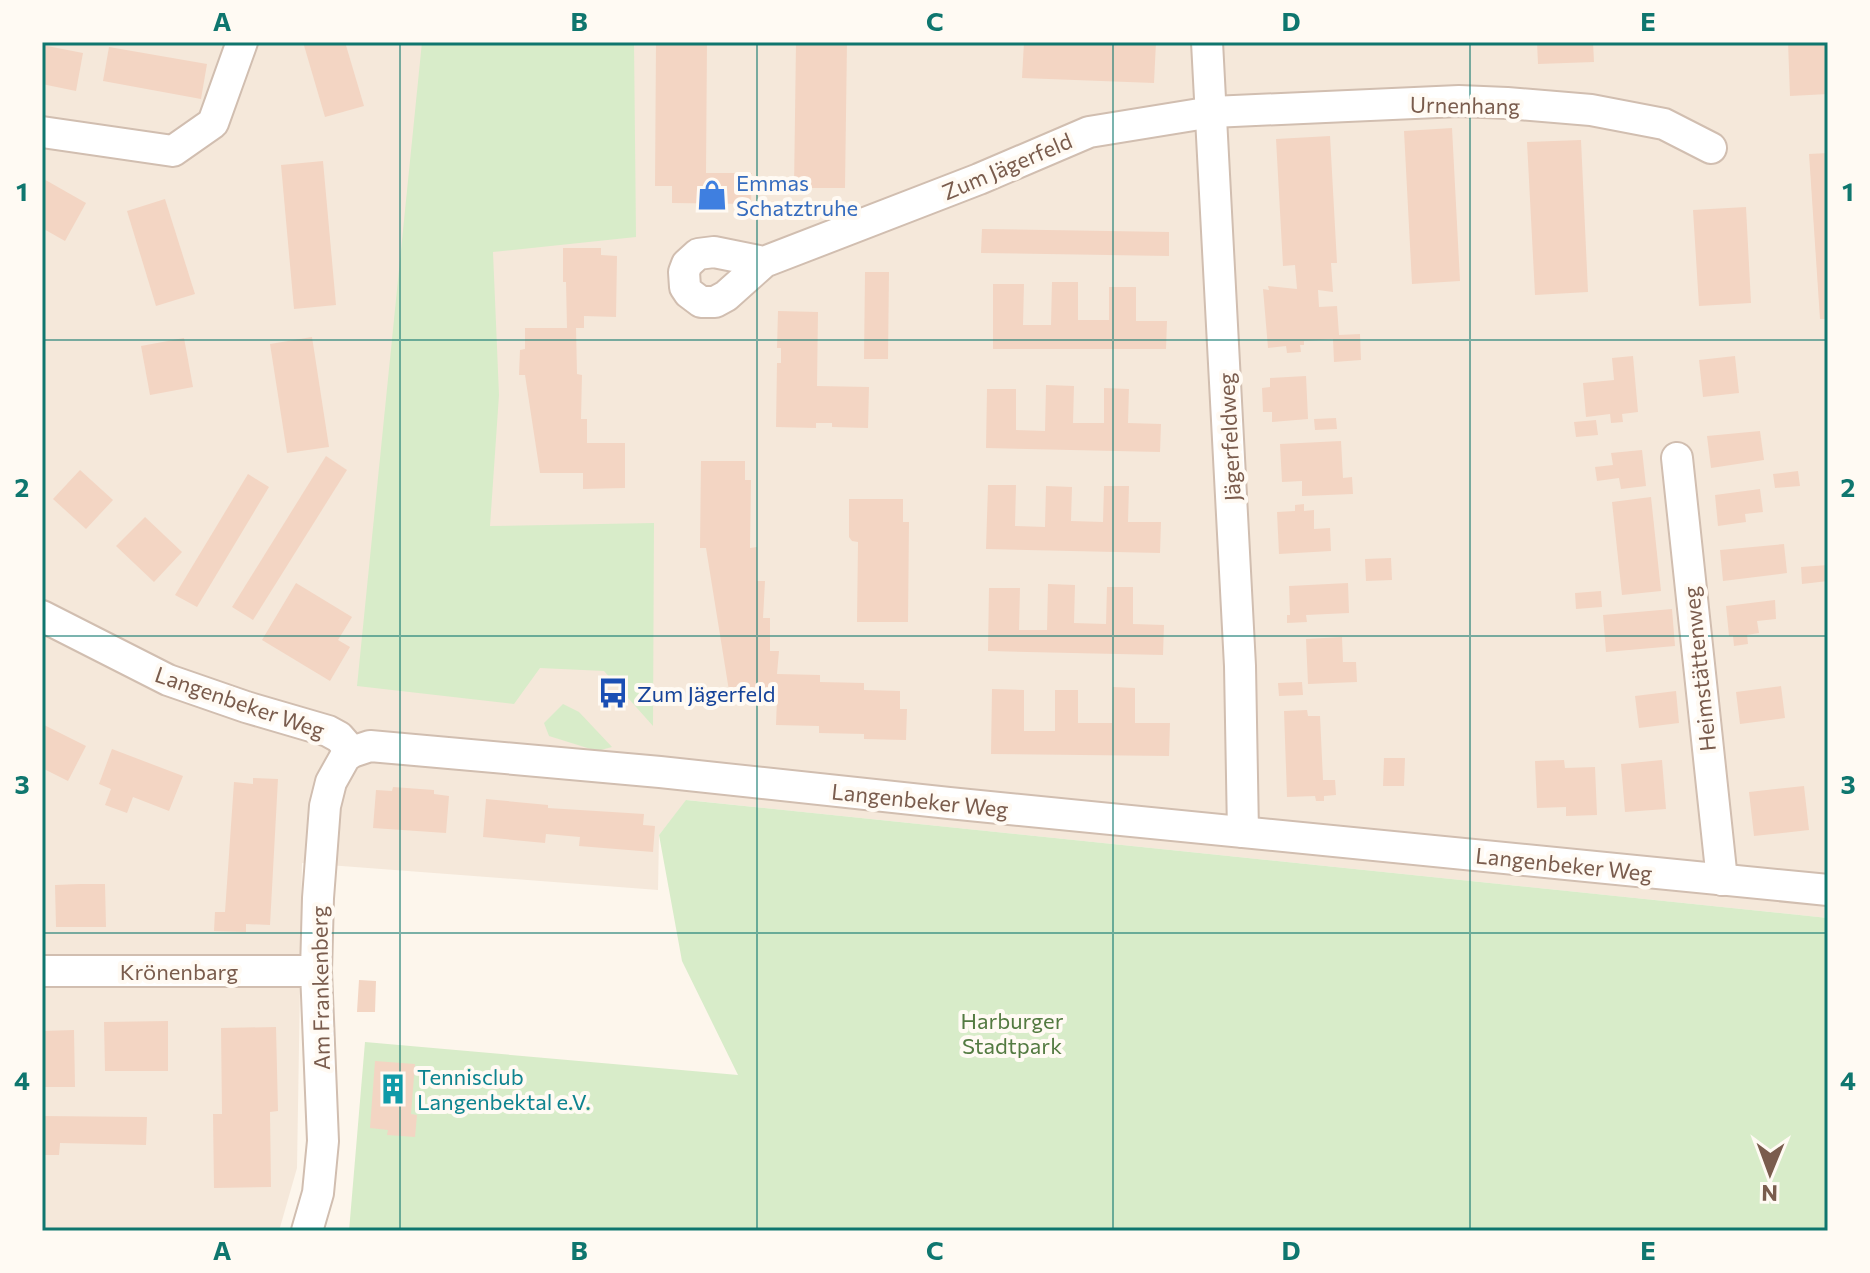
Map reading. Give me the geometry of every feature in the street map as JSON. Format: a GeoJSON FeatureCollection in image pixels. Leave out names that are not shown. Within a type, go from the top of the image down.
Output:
{"type":"FeatureCollection","features":[{"type":"Feature","properties":{"kind":"street"},"geometry":{"type":"LineString","coordinates":[[42,132],[173,151],[213,123],[242,42]]}},
{"type":"Feature","properties":{"kind":"street","name":"Jägerfeldweg"},"geometry":{"type":"LineString","coordinates":[[1207,42],[1240,666],[1243,832]]}},
{"type":"Feature","properties":{"kind":"street","name":"Urnenhang"},"geometry":{"type":"LineString","coordinates":[[1212,112],[1459,101],[1507,103],[1591,110],[1664,124],[1711,148]]}},
{"type":"Feature","properties":{"kind":"street","name":"Zum Jägerfeld"},"geometry":{"type":"LineString","coordinates":[[764,262],[979,179],[1089,132],[1212,112]]}},
{"type":"Feature","properties":{"kind":"street","name":"Heimstättenweg"},"geometry":{"type":"LineString","coordinates":[[1677,458],[1722,880]]}},
{"type":"Feature","properties":{"kind":"street","name":"Langenbeker Weg"},"geometry":{"type":"LineString","coordinates":[[42,616],[168,680],[328,731],[339,737],[352,752],[370,746],[522,759],[1828,890]]}},
{"type":"Feature","properties":{"kind":"street","name":"Am Frankenberg"},"geometry":{"type":"LineString","coordinates":[[307,1231],[318,1193],[323,1141],[316,971],[325,806],[337,770],[352,752]]}},
{"type":"Feature","properties":{"kind":"street","name":"Krönenbarg"},"geometry":{"type":"LineString","coordinates":[[42,971],[316,971]]}},
{"type":"Feature","properties":{"kind":"shaded area"},"geometry":{"type":"Polygon","coordinates":[[[42,42],[1828,42],[1828,918],[687,800],[659,835],[658,890],[302,863],[297,1168],[279,1231],[42,1231],[42,42]]]}},
{"type":"Feature","properties":{"kind":"green space"},"geometry":{"type":"Polygon","coordinates":[[[422,42],[634,42],[636,237],[493,252],[499,395],[490,526],[654,523],[653,726],[604,671],[540,668],[514,704],[357,686],[422,42]]]}},
{"type":"Feature","properties":{"kind":"green space"},"geometry":{"type":"Polygon","coordinates":[[[563,704],[579,712],[612,747],[597,751],[549,736],[544,723],[563,704]]]}},
{"type":"Feature","properties":{"kind":"green space","name":"Harburger Stadtpark"},"geometry":{"type":"Polygon","coordinates":[[[686,800],[1828,918],[1828,1231],[349,1231],[365,1042],[738,1075],[682,961],[659,835],[686,800]]]}},
{"type":"Feature","properties":{"kind":"building"},"geometry":{"type":"Polygon","coordinates":[[[303,42],[345,42],[364,106],[325,117],[303,42]]]}},
{"type":"Feature","properties":{"kind":"building"},"geometry":{"type":"Polygon","coordinates":[[[656,42],[707,42],[706,173],[752,173],[751,204],[672,203],[672,186],[655,186],[656,42]]]}},
{"type":"Feature","properties":{"kind":"building"},"geometry":{"type":"Polygon","coordinates":[[[796,42],[847,42],[845,188],[794,188],[796,42]]]}},
{"type":"Feature","properties":{"kind":"building"},"geometry":{"type":"Polygon","coordinates":[[[1024,42],[1156,42],[1154,83],[1022,78],[1024,42]]]}},
{"type":"Feature","properties":{"kind":"building"},"geometry":{"type":"Polygon","coordinates":[[[1537,42],[1593,42],[1594,62],[1538,64],[1537,42]]]}},
{"type":"Feature","properties":{"kind":"building"},"geometry":{"type":"Polygon","coordinates":[[[1788,42],[1828,42],[1828,94],[1790,96],[1788,42]]]}},
{"type":"Feature","properties":{"kind":"building"},"geometry":{"type":"Polygon","coordinates":[[[42,45],[83,53],[76,91],[42,84],[42,45]]]}},
{"type":"Feature","properties":{"kind":"building"},"geometry":{"type":"Polygon","coordinates":[[[109,47],[207,64],[201,99],[103,81],[109,47]]]}},
{"type":"Feature","properties":{"kind":"building"},"geometry":{"type":"Polygon","coordinates":[[[1452,128],[1460,281],[1412,284],[1404,131],[1452,128]]]}},
{"type":"Feature","properties":{"kind":"building"},"geometry":{"type":"Polygon","coordinates":[[[1330,136],[1337,263],[1331,263],[1333,292],[1318,290],[1319,307],[1337,306],[1339,335],[1360,334],[1361,360],[1334,362],[1333,339],[1304,341],[1304,345],[1300,345],[1301,352],[1287,353],[1286,346],[1268,348],[1263,289],[1269,290],[1268,286],[1297,289],[1295,265],[1283,266],[1276,139],[1330,136]]]}},
{"type":"Feature","properties":{"kind":"building"},"geometry":{"type":"Polygon","coordinates":[[[1581,140],[1588,292],[1535,295],[1527,142],[1581,140]]]}},
{"type":"Feature","properties":{"kind":"building"},"geometry":{"type":"Polygon","coordinates":[[[1828,153],[1828,319],[1820,319],[1809,154],[1828,153]]]}},
{"type":"Feature","properties":{"kind":"building"},"geometry":{"type":"Polygon","coordinates":[[[323,161],[336,305],[294,309],[281,165],[323,161]]]}},
{"type":"Feature","properties":{"kind":"building"},"geometry":{"type":"Polygon","coordinates":[[[42,178],[86,203],[65,241],[42,228],[42,178]]]}},
{"type":"Feature","properties":{"kind":"building"},"geometry":{"type":"Polygon","coordinates":[[[165,199],[195,294],[156,306],[127,211],[165,199]]]}},
{"type":"Feature","properties":{"kind":"building"},"geometry":{"type":"Polygon","coordinates":[[[1746,207],[1751,303],[1699,306],[1693,210],[1746,207]]]}},
{"type":"Feature","properties":{"kind":"building"},"geometry":{"type":"Polygon","coordinates":[[[982,229],[1169,232],[1169,256],[981,253],[982,229]]]}},
{"type":"Feature","properties":{"kind":"building"},"geometry":{"type":"Polygon","coordinates":[[[563,248],[601,248],[601,255],[617,256],[616,317],[584,316],[584,328],[576,328],[577,374],[582,375],[581,419],[587,419],[587,443],[625,443],[625,488],[583,489],[583,473],[540,473],[525,375],[519,375],[520,350],[525,349],[525,328],[567,328],[563,248]]]}},
{"type":"Feature","properties":{"kind":"building"},"geometry":{"type":"Polygon","coordinates":[[[865,272],[889,272],[888,359],[864,359],[865,272]]]}},
{"type":"Feature","properties":{"kind":"building"},"geometry":{"type":"Polygon","coordinates":[[[1052,282],[1078,282],[1078,320],[1109,320],[1109,287],[1136,287],[1136,321],[1167,321],[1166,349],[993,349],[993,284],[1024,284],[1023,325],[1051,325],[1052,282]]]}},
{"type":"Feature","properties":{"kind":"building"},"geometry":{"type":"Polygon","coordinates":[[[778,311],[818,312],[817,386],[869,387],[868,428],[832,427],[832,423],[816,423],[816,428],[776,427],[777,363],[781,363],[781,348],[777,348],[778,311]]]}},
{"type":"Feature","properties":{"kind":"building"},"geometry":{"type":"Polygon","coordinates":[[[312,337],[329,447],[287,453],[270,344],[312,337]]]}},
{"type":"Feature","properties":{"kind":"building"},"geometry":{"type":"Polygon","coordinates":[[[184,338],[193,387],[150,395],[141,346],[184,338]]]}},
{"type":"Feature","properties":{"kind":"building"},"geometry":{"type":"Polygon","coordinates":[[[1633,356],[1638,412],[1622,414],[1623,422],[1611,423],[1610,414],[1586,417],[1583,383],[1614,380],[1612,358],[1633,356]]]}},
{"type":"Feature","properties":{"kind":"building"},"geometry":{"type":"Polygon","coordinates":[[[1735,356],[1739,393],[1703,397],[1699,360],[1735,356]]]}},
{"type":"Feature","properties":{"kind":"building"},"geometry":{"type":"Polygon","coordinates":[[[1306,376],[1308,419],[1272,422],[1272,412],[1263,412],[1262,388],[1270,387],[1270,378],[1306,376]]]}},
{"type":"Feature","properties":{"kind":"building"},"geometry":{"type":"Polygon","coordinates":[[[1046,385],[1074,386],[1073,423],[1104,423],[1104,388],[1129,389],[1128,423],[1161,424],[1160,452],[986,448],[987,389],[1016,389],[1016,430],[1045,431],[1046,385]]]}},
{"type":"Feature","properties":{"kind":"building"},"geometry":{"type":"Polygon","coordinates":[[[1336,418],[1337,429],[1315,430],[1314,419],[1336,418]]]}},
{"type":"Feature","properties":{"kind":"building"},"geometry":{"type":"Polygon","coordinates":[[[1596,420],[1598,435],[1576,437],[1574,422],[1596,420]]]}},
{"type":"Feature","properties":{"kind":"building"},"geometry":{"type":"Polygon","coordinates":[[[1760,431],[1764,460],[1711,468],[1707,436],[1760,431]]]}},
{"type":"Feature","properties":{"kind":"building"},"geometry":{"type":"Polygon","coordinates":[[[1341,441],[1343,478],[1352,477],[1353,494],[1302,496],[1302,481],[1282,482],[1280,444],[1341,441]]]}},
{"type":"Feature","properties":{"kind":"building"},"geometry":{"type":"Polygon","coordinates":[[[1642,450],[1646,486],[1621,489],[1619,478],[1597,481],[1595,467],[1613,465],[1611,453],[1642,450]]]}},
{"type":"Feature","properties":{"kind":"building"},"geometry":{"type":"Polygon","coordinates":[[[326,456],[347,470],[253,620],[232,607],[326,456]]]}},
{"type":"Feature","properties":{"kind":"building"},"geometry":{"type":"Polygon","coordinates":[[[701,461],[745,461],[745,480],[751,480],[750,548],[757,547],[757,581],[765,581],[763,618],[770,618],[770,651],[779,651],[777,674],[820,675],[820,682],[864,683],[864,690],[900,691],[900,709],[907,709],[906,740],[864,739],[864,734],[819,733],[819,726],[776,725],[777,698],[730,697],[706,548],[700,548],[701,461]]]}},
{"type":"Feature","properties":{"kind":"building"},"geometry":{"type":"Polygon","coordinates":[[[80,470],[113,500],[86,529],[53,499],[80,470]]]}},
{"type":"Feature","properties":{"kind":"building"},"geometry":{"type":"Polygon","coordinates":[[[1798,471],[1800,486],[1775,488],[1773,474],[1798,471]]]}},
{"type":"Feature","properties":{"kind":"building"},"geometry":{"type":"Polygon","coordinates":[[[248,474],[269,487],[197,607],[175,595],[248,474]]]}},
{"type":"Feature","properties":{"kind":"building"},"geometry":{"type":"Polygon","coordinates":[[[988,485],[1016,485],[1015,526],[1045,527],[1046,486],[1072,487],[1071,521],[1103,522],[1104,486],[1129,486],[1128,522],[1161,522],[1160,553],[986,549],[988,485]]]}},
{"type":"Feature","properties":{"kind":"building"},"geometry":{"type":"Polygon","coordinates":[[[1760,489],[1763,512],[1745,514],[1746,522],[1718,526],[1715,495],[1760,489]]]}},
{"type":"Feature","properties":{"kind":"building"},"geometry":{"type":"Polygon","coordinates":[[[1651,497],[1661,591],[1622,595],[1612,502],[1651,497]]]}},
{"type":"Feature","properties":{"kind":"building"},"geometry":{"type":"Polygon","coordinates":[[[849,499],[903,499],[903,522],[909,522],[908,622],[857,622],[858,542],[849,537],[849,499]]]}},
{"type":"Feature","properties":{"kind":"building"},"geometry":{"type":"Polygon","coordinates":[[[1304,504],[1304,511],[1314,510],[1314,529],[1330,528],[1331,551],[1279,554],[1277,512],[1295,511],[1295,505],[1304,504]]]}},
{"type":"Feature","properties":{"kind":"building"},"geometry":{"type":"Polygon","coordinates":[[[145,517],[182,552],[154,582],[116,546],[145,517]]]}},
{"type":"Feature","properties":{"kind":"building"},"geometry":{"type":"Polygon","coordinates":[[[1784,544],[1787,573],[1723,581],[1720,550],[1784,544]]]}},
{"type":"Feature","properties":{"kind":"building"},"geometry":{"type":"Polygon","coordinates":[[[1391,558],[1392,580],[1366,581],[1365,559],[1391,558]]]}},
{"type":"Feature","properties":{"kind":"building"},"geometry":{"type":"Polygon","coordinates":[[[1828,565],[1828,581],[1802,584],[1801,567],[1828,565]]]}},
{"type":"Feature","properties":{"kind":"building"},"geometry":{"type":"Polygon","coordinates":[[[296,583],[352,617],[338,640],[350,647],[330,681],[262,640],[296,583]]]}},
{"type":"Feature","properties":{"kind":"building"},"geometry":{"type":"Polygon","coordinates":[[[1348,583],[1349,613],[1306,615],[1307,622],[1287,623],[1287,615],[1290,615],[1289,586],[1348,583]]]}},
{"type":"Feature","properties":{"kind":"building"},"geometry":{"type":"Polygon","coordinates":[[[1048,584],[1075,585],[1074,623],[1106,624],[1107,587],[1133,587],[1133,624],[1164,625],[1163,655],[988,651],[989,588],[1020,588],[1019,630],[1047,630],[1048,584]]]}},
{"type":"Feature","properties":{"kind":"building"},"geometry":{"type":"Polygon","coordinates":[[[1601,591],[1602,607],[1576,609],[1575,593],[1601,591]]]}},
{"type":"Feature","properties":{"kind":"building"},"geometry":{"type":"Polygon","coordinates":[[[1775,600],[1776,619],[1757,621],[1759,633],[1747,635],[1748,644],[1734,646],[1733,636],[1729,636],[1726,606],[1775,600]]]}},
{"type":"Feature","properties":{"kind":"building"},"geometry":{"type":"Polygon","coordinates":[[[1672,609],[1675,646],[1606,652],[1603,615],[1672,609]]]}},
{"type":"Feature","properties":{"kind":"building"},"geometry":{"type":"Polygon","coordinates":[[[1342,637],[1343,662],[1356,662],[1357,682],[1308,684],[1306,639],[1342,637]]]}},
{"type":"Feature","properties":{"kind":"building"},"geometry":{"type":"Polygon","coordinates":[[[1302,682],[1303,695],[1279,696],[1278,683],[1302,682]]]}},
{"type":"Feature","properties":{"kind":"building"},"geometry":{"type":"Polygon","coordinates":[[[1781,686],[1785,718],[1740,724],[1736,692],[1781,686]]]}},
{"type":"Feature","properties":{"kind":"building"},"geometry":{"type":"Polygon","coordinates":[[[1113,687],[1135,688],[1135,723],[1170,723],[1169,756],[991,754],[992,689],[1024,690],[1024,731],[1055,731],[1055,690],[1078,690],[1078,723],[1112,723],[1113,687]]]}},
{"type":"Feature","properties":{"kind":"building"},"geometry":{"type":"Polygon","coordinates":[[[1676,691],[1679,723],[1639,728],[1635,696],[1676,691]]]}},
{"type":"Feature","properties":{"kind":"building"},"geometry":{"type":"Polygon","coordinates":[[[1307,710],[1308,716],[1320,716],[1323,780],[1335,780],[1336,795],[1324,796],[1324,801],[1316,801],[1315,796],[1287,797],[1284,711],[1307,710]]]}},
{"type":"Feature","properties":{"kind":"building"},"geometry":{"type":"Polygon","coordinates":[[[42,724],[86,746],[68,781],[42,768],[42,724]]]}},
{"type":"Feature","properties":{"kind":"building"},"geometry":{"type":"Polygon","coordinates":[[[112,749],[183,776],[169,811],[133,797],[127,813],[105,805],[111,789],[99,784],[112,749]]]}},
{"type":"Feature","properties":{"kind":"building"},"geometry":{"type":"Polygon","coordinates":[[[1384,758],[1405,758],[1404,786],[1383,786],[1384,758]]]}},
{"type":"Feature","properties":{"kind":"building"},"geometry":{"type":"Polygon","coordinates":[[[1564,760],[1565,768],[1595,767],[1597,815],[1566,816],[1566,807],[1537,808],[1535,761],[1564,760]]]}},
{"type":"Feature","properties":{"kind":"building"},"geometry":{"type":"Polygon","coordinates":[[[1662,760],[1666,809],[1625,812],[1621,764],[1662,760]]]}},
{"type":"Feature","properties":{"kind":"building"},"geometry":{"type":"Polygon","coordinates":[[[253,778],[278,779],[270,925],[246,924],[246,932],[214,931],[215,912],[225,912],[234,782],[253,784],[253,778]]]}},
{"type":"Feature","properties":{"kind":"building"},"geometry":{"type":"Polygon","coordinates":[[[1804,786],[1809,830],[1754,836],[1749,792],[1804,786]]]}},
{"type":"Feature","properties":{"kind":"building"},"geometry":{"type":"Polygon","coordinates":[[[393,787],[434,790],[434,794],[449,796],[446,833],[373,828],[376,790],[392,791],[393,787]]]}},
{"type":"Feature","properties":{"kind":"building"},"geometry":{"type":"Polygon","coordinates":[[[486,799],[548,805],[548,808],[644,814],[643,825],[655,826],[653,852],[579,846],[580,837],[546,834],[545,843],[483,837],[486,799]]]}},
{"type":"Feature","properties":{"kind":"building"},"geometry":{"type":"Polygon","coordinates":[[[105,884],[106,927],[56,927],[55,885],[105,884]]]}},
{"type":"Feature","properties":{"kind":"building"},"geometry":{"type":"Polygon","coordinates":[[[359,980],[376,981],[375,1012],[357,1012],[359,980]]]}},
{"type":"Feature","properties":{"kind":"building"},"geometry":{"type":"Polygon","coordinates":[[[168,1021],[168,1071],[105,1071],[104,1022],[168,1021]]]}},
{"type":"Feature","properties":{"kind":"building"},"geometry":{"type":"Polygon","coordinates":[[[276,1027],[278,1111],[270,1112],[271,1187],[214,1188],[213,1114],[222,1114],[221,1028],[276,1027]]]}},
{"type":"Feature","properties":{"kind":"building"},"geometry":{"type":"Polygon","coordinates":[[[74,1030],[75,1087],[42,1087],[42,1031],[74,1030]]]}},
{"type":"Feature","properties":{"kind":"building","name":"Tennisclub Langenbektal e.V."},"geometry":{"type":"Polygon","coordinates":[[[375,1061],[415,1064],[411,1114],[417,1115],[415,1137],[387,1135],[388,1130],[370,1128],[375,1061]]]}},
{"type":"Feature","properties":{"kind":"building"},"geometry":{"type":"Polygon","coordinates":[[[42,1116],[147,1117],[146,1145],[60,1143],[59,1155],[42,1155],[42,1116]]]}},
{"type":"Feature","properties":{"kind":"place","name":"Emmas Schatztruhe"},"geometry":{"type":"Point","coordinates":[712,195]}},
{"type":"Feature","properties":{"kind":"place","name":"Zum Jägerfeld"},"geometry":{"type":"Point","coordinates":[613,693]}},
{"type":"Feature","properties":{"kind":"place","name":"Tennisclub Langenbektal e.V."},"geometry":{"type":"Point","coordinates":[393,1089]}}]}
